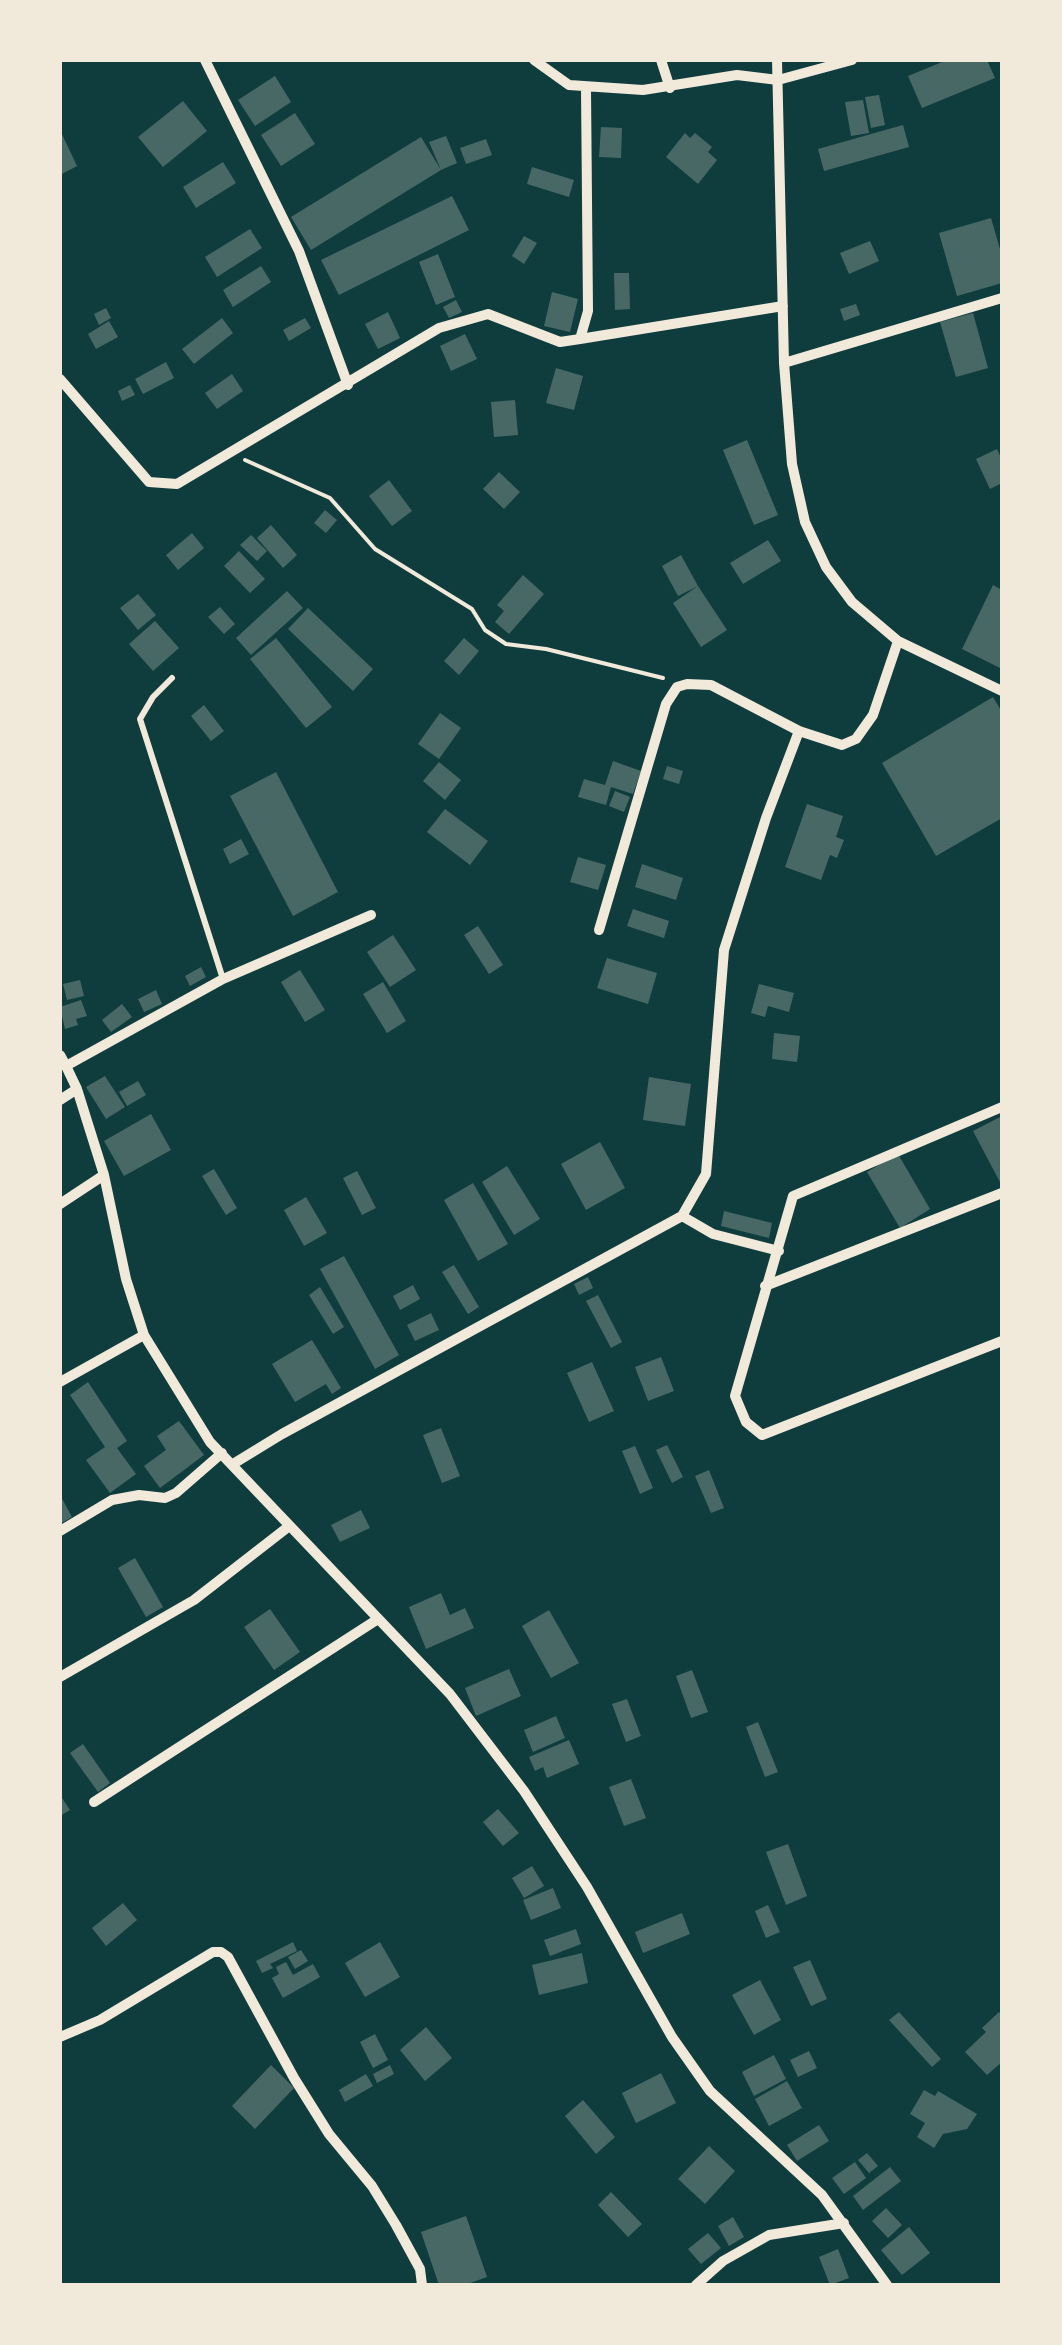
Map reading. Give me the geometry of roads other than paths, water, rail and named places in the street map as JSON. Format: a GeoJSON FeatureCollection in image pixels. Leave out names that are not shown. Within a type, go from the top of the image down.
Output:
{"type":"FeatureCollection","features":[{"type":"Feature","properties":{"kind":"street"},"geometry":{"type":"LineString","coordinates":[[205,60],[299,250],[348,385]]}},
{"type":"Feature","properties":{"kind":"street"},"geometry":{"type":"LineString","coordinates":[[534,60],[569,85],[586,89],[670,88],[737,75],[778,80],[852,60]]}},
{"type":"Feature","properties":{"kind":"street"},"geometry":{"type":"LineString","coordinates":[[661,60],[670,88]]}},
{"type":"Feature","properties":{"kind":"street"},"geometry":{"type":"LineString","coordinates":[[777,60],[784,364],[792,464],[805,522],[826,567],[852,602],[898,641],[1002,691]]}},
{"type":"Feature","properties":{"kind":"street"},"geometry":{"type":"LineString","coordinates":[[580,339],[588,311],[586,89]]}},
{"type":"Feature","properties":{"kind":"street"},"geometry":{"type":"LineString","coordinates":[[784,364],[1002,298]]}},
{"type":"Feature","properties":{"kind":"street"},"geometry":{"type":"LineString","coordinates":[[60,380],[149,482],[177,484],[439,328],[488,314],[560,342],[783,306]]}},
{"type":"Feature","properties":{"kind":"street"},"geometry":{"type":"LineString","coordinates":[[598,930],[666,704],[677,687],[711,684],[800,730],[842,745],[856,738],[873,715],[898,641]]}},
{"type":"Feature","properties":{"kind":"street"},"geometry":{"type":"LineString","coordinates":[[233,1464],[682,1216],[706,1174],[724,950],[766,818],[800,730]]}},
{"type":"Feature","properties":{"kind":"street"},"geometry":{"type":"LineString","coordinates":[[371,915],[222,979],[62,1062],[77,1089],[104,1175],[126,1279],[144,1335],[210,1442],[450,1694],[524,1790],[587,1887],[672,2037],[710,2091],[822,2195],[888,2285]]}},
{"type":"Feature","properties":{"kind":"street"},"geometry":{"type":"LineString","coordinates":[[60,1100],[77,1089]]}},
{"type":"Feature","properties":{"kind":"street"},"geometry":{"type":"LineString","coordinates":[[1002,1108],[793,1196],[735,1396],[746,1422],[762,1435],[1002,1340]]}},
{"type":"Feature","properties":{"kind":"street"},"geometry":{"type":"LineString","coordinates":[[60,1204],[104,1175]]}},
{"type":"Feature","properties":{"kind":"street"},"geometry":{"type":"LineString","coordinates":[[765,1286],[1002,1193]]}},
{"type":"Feature","properties":{"kind":"street"},"geometry":{"type":"LineString","coordinates":[[682,1216],[713,1234],[779,1251]]}},
{"type":"Feature","properties":{"kind":"street"},"geometry":{"type":"LineString","coordinates":[[60,1382],[144,1335]]}},
{"type":"Feature","properties":{"kind":"street"},"geometry":{"type":"LineString","coordinates":[[60,1531],[112,1500],[139,1495],[165,1498],[222,1453]]}},
{"type":"Feature","properties":{"kind":"street"},"geometry":{"type":"LineString","coordinates":[[60,1677],[194,1600],[288,1527]]}},
{"type":"Feature","properties":{"kind":"street"},"geometry":{"type":"LineString","coordinates":[[94,1802],[378,1619]]}},
{"type":"Feature","properties":{"kind":"street"},"geometry":{"type":"LineString","coordinates":[[60,2038],[100,2020],[213,1952],[221,1952],[228,1957],[329,2134],[372,2186],[420,2269],[422,2285]]}},
{"type":"Feature","properties":{"kind":"street"},"geometry":{"type":"LineString","coordinates":[[696,2285],[724,2261],[769,2235],[844,2224]]}},
{"type":"Feature","properties":{"kind":"lane"},"geometry":{"type":"LineString","coordinates":[[172,678],[153,697],[140,720],[222,979]]}}]}
